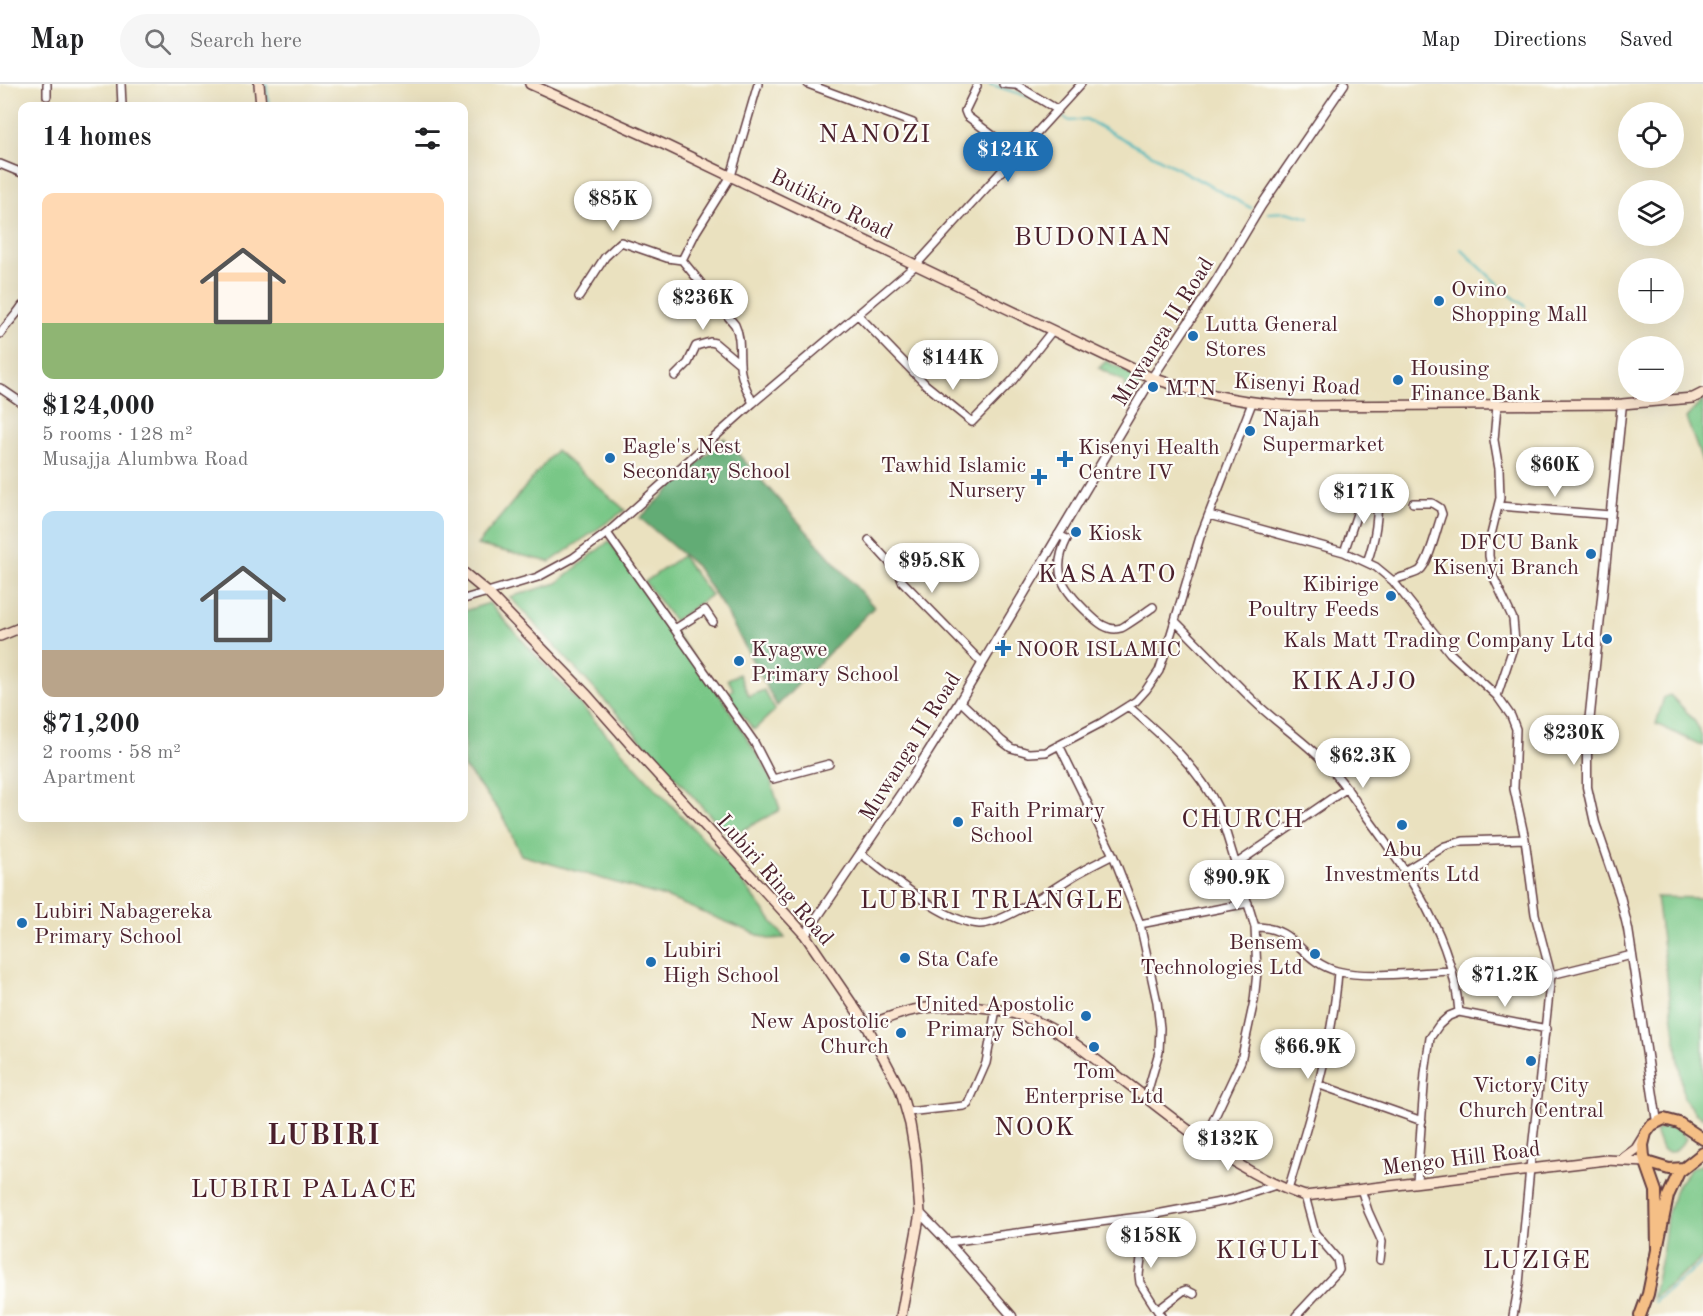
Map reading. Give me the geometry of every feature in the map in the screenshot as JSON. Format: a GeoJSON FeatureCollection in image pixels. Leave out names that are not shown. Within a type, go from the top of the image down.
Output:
{"type":"FeatureCollection","features":[{"type":"Feature","properties":{"kind":"main road"},"geometry":{"type":"LineString","coordinates":[[259,84],[261,102]]}},
{"type":"Feature","properties":{"kind":"main road","name":"Butikiro Road"},"geometry":{"type":"LineString","coordinates":[[530,84],[646,136],[916,265]]}},
{"type":"Feature","properties":{"kind":"main road","name":"Kisenyi Road"},"geometry":{"type":"LineString","coordinates":[[916,265],[1051,332],[1152,378],[1193,391],[1252,403],[1298,406],[1622,404],[1693,399],[1703,393]]}},
{"type":"Feature","properties":{"kind":"main road","name":"Lubiri Ring Road"},"geometry":{"type":"LineString","coordinates":[[468,576],[488,592],[587,694],[805,935],[867,1026],[900,1089],[916,1160],[920,1213],[901,1316]]}},
{"type":"Feature","properties":{"kind":"main road"},"geometry":{"type":"LineString","coordinates":[[0,636],[18,629]]}},
{"type":"Feature","properties":{"kind":"main road","name":"Mengo Hill Road"},"geometry":{"type":"LineString","coordinates":[[867,1026],[915,1009],[962,1005],[996,1010],[1036,1021],[1064,1036],[1246,1169],[1276,1185],[1305,1196],[1530,1168],[1621,1160],[1646,1162]]}},
{"type":"Feature","properties":{"kind":"main road"},"geometry":{"type":"LineString","coordinates":[[1621,1160],[1636,1149],[1656,1122],[1664,1119],[1671,1120],[1703,1139]]}},
{"type":"Feature","properties":{"kind":"main road"},"geometry":{"type":"LineString","coordinates":[[1646,1133],[1643,1145],[1656,1191],[1657,1249]]}},
{"type":"Feature","properties":{"kind":"main road"},"geometry":{"type":"LineString","coordinates":[[1640,1316],[1648,1294],[1668,1196],[1676,1177],[1703,1153]]}},
{"type":"Feature","properties":{"kind":"main road"},"geometry":{"type":"LineString","coordinates":[[1646,1162],[1668,1169],[1684,1168]]}},
{"type":"Feature","properties":{"kind":"street"},"geometry":{"type":"LineString","coordinates":[[47,84],[47,96]]}},
{"type":"Feature","properties":{"kind":"street"},"geometry":{"type":"LineString","coordinates":[[121,84],[122,102]]}},
{"type":"Feature","properties":{"kind":"street"},"geometry":{"type":"LineString","coordinates":[[682,260],[696,232],[731,176],[758,84]]}},
{"type":"Feature","properties":{"kind":"street"},"geometry":{"type":"LineString","coordinates":[[807,84],[913,123]]}},
{"type":"Feature","properties":{"kind":"street"},"geometry":{"type":"LineString","coordinates":[[1003,84],[1015,84],[1022,87],[1058,110]]}},
{"type":"Feature","properties":{"kind":"street"},"geometry":{"type":"LineString","coordinates":[[468,597],[538,577],[573,558],[607,533],[753,403],[916,265],[1081,84]]}},
{"type":"Feature","properties":{"kind":"street","name":"Muwanga II Road"},"geometry":{"type":"LineString","coordinates":[[805,935],[861,854],[960,701],[1152,378],[1261,206],[1344,84]]}},
{"type":"Feature","properties":{"kind":"street"},"geometry":{"type":"LineString","coordinates":[[976,86],[965,114],[1004,144],[1016,157]]}},
{"type":"Feature","properties":{"kind":"street"},"geometry":{"type":"LineString","coordinates":[[0,164],[18,171]]}},
{"type":"Feature","properties":{"kind":"street"},"geometry":{"type":"LineString","coordinates":[[579,297],[605,258],[621,242],[667,258],[682,260],[735,325],[740,336],[740,364],[744,384],[753,403]]}},
{"type":"Feature","properties":{"kind":"street"},"geometry":{"type":"LineString","coordinates":[[0,334],[8,321],[18,312]]}},
{"type":"Feature","properties":{"kind":"street"},"geometry":{"type":"LineString","coordinates":[[858,315],[926,385],[972,422],[1013,380],[1051,332]]}},
{"type":"Feature","properties":{"kind":"street"},"geometry":{"type":"LineString","coordinates":[[675,375],[688,363],[696,346],[710,342],[715,343],[740,364]]}},
{"type":"Feature","properties":{"kind":"street"},"geometry":{"type":"LineString","coordinates":[[0,388],[18,400]]}},
{"type":"Feature","properties":{"kind":"street"},"geometry":{"type":"LineString","coordinates":[[960,701],[1011,748],[1029,753],[1046,752],[1101,723],[1128,706],[1146,690],[1159,671],[1209,515],[1252,403]]}},
{"type":"Feature","properties":{"kind":"street"},"geometry":{"type":"LineString","coordinates":[[1622,404],[1587,743],[1587,787],[1595,823],[1620,896],[1632,955],[1656,1122]]}},
{"type":"Feature","properties":{"kind":"street"},"geometry":{"type":"LineString","coordinates":[[1497,405],[1494,440],[1500,485],[1499,506],[1489,543],[1490,565],[1501,596],[1513,620],[1515,642],[1497,696]]}},
{"type":"Feature","properties":{"kind":"street"},"geometry":{"type":"LineString","coordinates":[[1367,562],[1377,526],[1377,490]]}},
{"type":"Feature","properties":{"kind":"street"},"geometry":{"type":"LineString","coordinates":[[1344,552],[1364,493]]}},
{"type":"Feature","properties":{"kind":"street"},"geometry":{"type":"LineString","coordinates":[[1392,581],[1401,575],[1416,573],[1424,567],[1442,514],[1440,508],[1432,503],[1413,503]]}},
{"type":"Feature","properties":{"kind":"street"},"geometry":{"type":"LineString","coordinates":[[1499,506],[1610,515]]}},
{"type":"Feature","properties":{"kind":"street"},"geometry":{"type":"LineString","coordinates":[[1209,515],[1344,552],[1367,562],[1384,573],[1450,652],[1497,696],[1511,716],[1516,729],[1514,789],[1525,839],[1535,914],[1551,975],[1520,1284],[1513,1316]]}},
{"type":"Feature","properties":{"kind":"street"},"geometry":{"type":"LineString","coordinates":[[607,533],[754,742],[773,779],[829,764]]}},
{"type":"Feature","properties":{"kind":"street"},"geometry":{"type":"LineString","coordinates":[[1058,535],[1067,539],[1061,551],[1060,564],[1065,588],[1071,597],[1098,623],[1105,627],[1122,628],[1153,608]]}},
{"type":"Feature","properties":{"kind":"street"},"geometry":{"type":"LineString","coordinates":[[868,540],[899,573],[902,581],[982,663]]}},
{"type":"Feature","properties":{"kind":"street"},"geometry":{"type":"LineString","coordinates":[[675,629],[705,610],[713,622]]}},
{"type":"Feature","properties":{"kind":"street"},"geometry":{"type":"LineString","coordinates":[[1176,622],[1259,705],[1312,750],[1347,788],[1406,870],[1426,907],[1447,955],[1457,988],[1459,1012]]}},
{"type":"Feature","properties":{"kind":"street"},"geometry":{"type":"LineString","coordinates":[[1128,706],[1185,758],[1202,779],[1219,810],[1255,927],[1257,972],[1254,1001],[1241,1061],[1204,1140]]}},
{"type":"Feature","properties":{"kind":"street"},"geometry":{"type":"LineString","coordinates":[[1059,745],[1113,855],[1140,924],[1157,1002],[1160,1028],[1159,1052],[1146,1097]]}},
{"type":"Feature","properties":{"kind":"street"},"geometry":{"type":"LineString","coordinates":[[1236,864],[1347,788]]}},
{"type":"Feature","properties":{"kind":"street"},"geometry":{"type":"LineString","coordinates":[[1406,870],[1445,846],[1463,841],[1525,839]]}},
{"type":"Feature","properties":{"kind":"street"},"geometry":{"type":"LineString","coordinates":[[861,854],[924,900],[948,914],[980,924],[994,921],[1113,855]]}},
{"type":"Feature","properties":{"kind":"street"},"geometry":{"type":"LineString","coordinates":[[1140,924],[1248,903]]}},
{"type":"Feature","properties":{"kind":"street"},"geometry":{"type":"LineString","coordinates":[[1255,927],[1268,927],[1282,932],[1295,941],[1313,960],[1338,972],[1452,971]]}},
{"type":"Feature","properties":{"kind":"street"},"geometry":{"type":"LineString","coordinates":[[1551,975],[1632,955]]}},
{"type":"Feature","properties":{"kind":"street"},"geometry":{"type":"LineString","coordinates":[[1288,1190],[1320,1085],[1329,1047],[1338,972]]}},
{"type":"Feature","properties":{"kind":"street"},"geometry":{"type":"LineString","coordinates":[[907,1112],[968,1104],[986,1062],[996,1010]]}},
{"type":"Feature","properties":{"kind":"street"},"geometry":{"type":"LineString","coordinates":[[1417,1181],[1432,1032],[1449,1016],[1459,1012],[1547,1029]]}},
{"type":"Feature","properties":{"kind":"street"},"geometry":{"type":"LineString","coordinates":[[1320,1085],[1422,1120]]}},
{"type":"Feature","properties":{"kind":"street"},"geometry":{"type":"LineString","coordinates":[[948,1242],[1146,1216],[1231,1200],[1276,1185]]}},
{"type":"Feature","properties":{"kind":"street"},"geometry":{"type":"LineString","coordinates":[[1361,1189],[1382,1242],[1380,1260]]}},
{"type":"Feature","properties":{"kind":"street"},"geometry":{"type":"LineString","coordinates":[[1296,1316],[1339,1270],[1337,1259],[1315,1233],[1305,1196]]}},
{"type":"Feature","properties":{"kind":"street"},"geometry":{"type":"LineString","coordinates":[[920,1213],[1012,1316]]}},
{"type":"Feature","properties":{"kind":"street"},"geometry":{"type":"LineString","coordinates":[[1146,1216],[1139,1264],[1140,1283],[1160,1313],[1183,1291],[1194,1294]]}},
{"type":"Feature","properties":{"kind":"green space"},"geometry":{"type":"Polygon","coordinates":[[[1106,361],[1140,378],[1139,386],[1131,401],[1126,398],[1124,382],[1099,368],[1106,361]]]}},
{"type":"Feature","properties":{"kind":"green space"},"geometry":{"type":"Polygon","coordinates":[[[1703,400],[1703,463],[1686,418],[1703,400]]]}},
{"type":"Feature","properties":{"kind":"green space"},"geometry":{"type":"Polygon","coordinates":[[[724,438],[874,607],[777,706],[725,610],[696,566],[640,518],[724,438]]]}},
{"type":"Feature","properties":{"kind":"green space"},"geometry":{"type":"Polygon","coordinates":[[[556,450],[625,510],[550,562],[477,545],[556,450]]]}},
{"type":"Feature","properties":{"kind":"green space"},"geometry":{"type":"Polygon","coordinates":[[[609,541],[721,696],[768,772],[780,810],[730,837],[510,597],[557,583],[609,541]]]}},
{"type":"Feature","properties":{"kind":"green space"},"geometry":{"type":"Polygon","coordinates":[[[682,556],[711,595],[674,621],[645,582],[682,556]]]}},
{"type":"Feature","properties":{"kind":"green space"},"geometry":{"type":"Polygon","coordinates":[[[489,603],[645,777],[736,874],[785,938],[768,939],[668,898],[521,855],[501,813],[468,771],[468,610],[489,603]]]}},
{"type":"Feature","properties":{"kind":"green space"},"geometry":{"type":"Polygon","coordinates":[[[739,674],[749,696],[764,690],[775,710],[754,730],[726,695],[733,689],[728,679],[739,674]]]}},
{"type":"Feature","properties":{"kind":"green space"},"geometry":{"type":"Polygon","coordinates":[[[1670,695],[1687,712],[1700,730],[1703,746],[1656,724],[1664,697],[1670,695]]]}},
{"type":"Feature","properties":{"kind":"green space"},"geometry":{"type":"Polygon","coordinates":[[[1656,897],[1703,898],[1703,1119],[1684,1099],[1656,897]]]}},
{"type":"Feature","properties":{"kind":"green space"},"geometry":{"type":"Polygon","coordinates":[[[1666,1126],[1678,1129],[1686,1139],[1673,1152],[1662,1150],[1655,1131],[1666,1126]]]}},
{"type":"Feature","properties":{"kind":"green space"},"geometry":{"type":"Polygon","coordinates":[[[1703,1164],[1703,1258],[1652,1299],[1663,1249],[1667,1216],[1675,1189],[1690,1169],[1703,1164]]]}},
{"type":"Feature","properties":{"kind":"waterway"},"geometry":{"type":"LineString","coordinates":[[266,84],[268,102]]}},
{"type":"Feature","properties":{"kind":"waterway"},"geometry":{"type":"LineString","coordinates":[[989,84],[1030,97]]}},
{"type":"Feature","properties":{"kind":"waterway"},"geometry":{"type":"LineString","coordinates":[[1063,117],[1070,121],[1086,119],[1251,208]]}},
{"type":"Feature","properties":{"kind":"waterway"},"geometry":{"type":"LineString","coordinates":[[1268,213],[1286,212],[1309,218]]}},
{"type":"Feature","properties":{"kind":"waterway"},"geometry":{"type":"LineString","coordinates":[[1461,249],[1505,291],[1525,306]]}},
{"type":"Feature","properties":{"kind":"waterway"},"geometry":{"type":"LineString","coordinates":[[1654,1302],[1703,1262]]}},
{"type":"Feature","properties":{"kind":"place","name":"Ovino Shopping Mall"},"geometry":{"type":"Point","coordinates":[1439,301]}},
{"type":"Feature","properties":{"kind":"place","name":"Lutta General Stores"},"geometry":{"type":"Point","coordinates":[1193,336]}},
{"type":"Feature","properties":{"kind":"place","name":"Housing Finance Bank"},"geometry":{"type":"Point","coordinates":[1398,380]}},
{"type":"Feature","properties":{"kind":"place","name":"MTN"},"geometry":{"type":"Point","coordinates":[1153,387]}},
{"type":"Feature","properties":{"kind":"place","name":"Najah Supermarket"},"geometry":{"type":"Point","coordinates":[1250,431]}},
{"type":"Feature","properties":{"kind":"place","name":"Eagle's Nest Secondary School"},"geometry":{"type":"Point","coordinates":[610,458]}},
{"type":"Feature","properties":{"kind":"place","name":"Kisenyi Health Centre IV"},"geometry":{"type":"Point","coordinates":[1065,459]}},
{"type":"Feature","properties":{"kind":"place","name":"Tawhid Islamic Nursery"},"geometry":{"type":"Point","coordinates":[1039,477]}},
{"type":"Feature","properties":{"kind":"place","name":"Kiosk"},"geometry":{"type":"Point","coordinates":[1076,532]}},
{"type":"Feature","properties":{"kind":"place","name":"DFCU Bank Kisenyi Branch"},"geometry":{"type":"Point","coordinates":[1591,554]}},
{"type":"Feature","properties":{"kind":"place","name":"Kibirige Poultry Feeds"},"geometry":{"type":"Point","coordinates":[1391,596]}},
{"type":"Feature","properties":{"kind":"place","name":"Kals Matt Trading Company Ltd"},"geometry":{"type":"Point","coordinates":[1607,639]}},
{"type":"Feature","properties":{"kind":"place","name":"NOOR ISLAMIC"},"geometry":{"type":"Point","coordinates":[1003,648]}},
{"type":"Feature","properties":{"kind":"place","name":"Kyagwe Primary School"},"geometry":{"type":"Point","coordinates":[739,661]}},
{"type":"Feature","properties":{"kind":"place","name":"Faith Primary School"},"geometry":{"type":"Point","coordinates":[958,822]}},
{"type":"Feature","properties":{"kind":"place","name":"Abu Investments Ltd"},"geometry":{"type":"Point","coordinates":[1402,825]}},
{"type":"Feature","properties":{"kind":"place","name":"Lubiri Nabagereka Primary School"},"geometry":{"type":"Point","coordinates":[22,923]}},
{"type":"Feature","properties":{"kind":"place","name":"Bensem Technologies Ltd"},"geometry":{"type":"Point","coordinates":[1315,954]}},
{"type":"Feature","properties":{"kind":"place","name":"Sta Cafe"},"geometry":{"type":"Point","coordinates":[905,958]}},
{"type":"Feature","properties":{"kind":"place","name":"Lubiri High School"},"geometry":{"type":"Point","coordinates":[651,962]}},
{"type":"Feature","properties":{"kind":"place","name":"United Apostolic Primary School"},"geometry":{"type":"Point","coordinates":[1086,1016]}},
{"type":"Feature","properties":{"kind":"place","name":"New Apostolic Church"},"geometry":{"type":"Point","coordinates":[901,1033]}},
{"type":"Feature","properties":{"kind":"place","name":"Tom Enterprise Ltd"},"geometry":{"type":"Point","coordinates":[1094,1047]}},
{"type":"Feature","properties":{"kind":"place","name":"Victory City Church Central"},"geometry":{"type":"Point","coordinates":[1531,1061]}},
{"type":"Feature","properties":{"kind":"district","name":"NANOZI"},"geometry":{"type":"Point","coordinates":[875,133]}},
{"type":"Feature","properties":{"kind":"district","name":"BUDONIAN"},"geometry":{"type":"Point","coordinates":[1093,236]}},
{"type":"Feature","properties":{"kind":"district","name":"KASAATO"},"geometry":{"type":"Point","coordinates":[1107,573]}},
{"type":"Feature","properties":{"kind":"district","name":"KIKAJJO"},"geometry":{"type":"Point","coordinates":[1354,680]}},
{"type":"Feature","properties":{"kind":"district","name":"CHURCH"},"geometry":{"type":"Point","coordinates":[1243,818]}},
{"type":"Feature","properties":{"kind":"district","name":"LUBIRI TRIANGLE"},"geometry":{"type":"Point","coordinates":[992,899]}},
{"type":"Feature","properties":{"kind":"district","name":"NOOK"},"geometry":{"type":"Point","coordinates":[1035,1126]}},
{"type":"Feature","properties":{"kind":"district","name":"LUBIRI"},"geometry":{"type":"Point","coordinates":[324,1134]}},
{"type":"Feature","properties":{"kind":"district","name":"LUBIRI PALACE"},"geometry":{"type":"Point","coordinates":[304,1188]}},
{"type":"Feature","properties":{"kind":"district","name":"KIGULI"},"geometry":{"type":"Point","coordinates":[1268,1249]}},
{"type":"Feature","properties":{"kind":"district","name":"LUZIGE"},"geometry":{"type":"Point","coordinates":[1537,1259]}}]}
